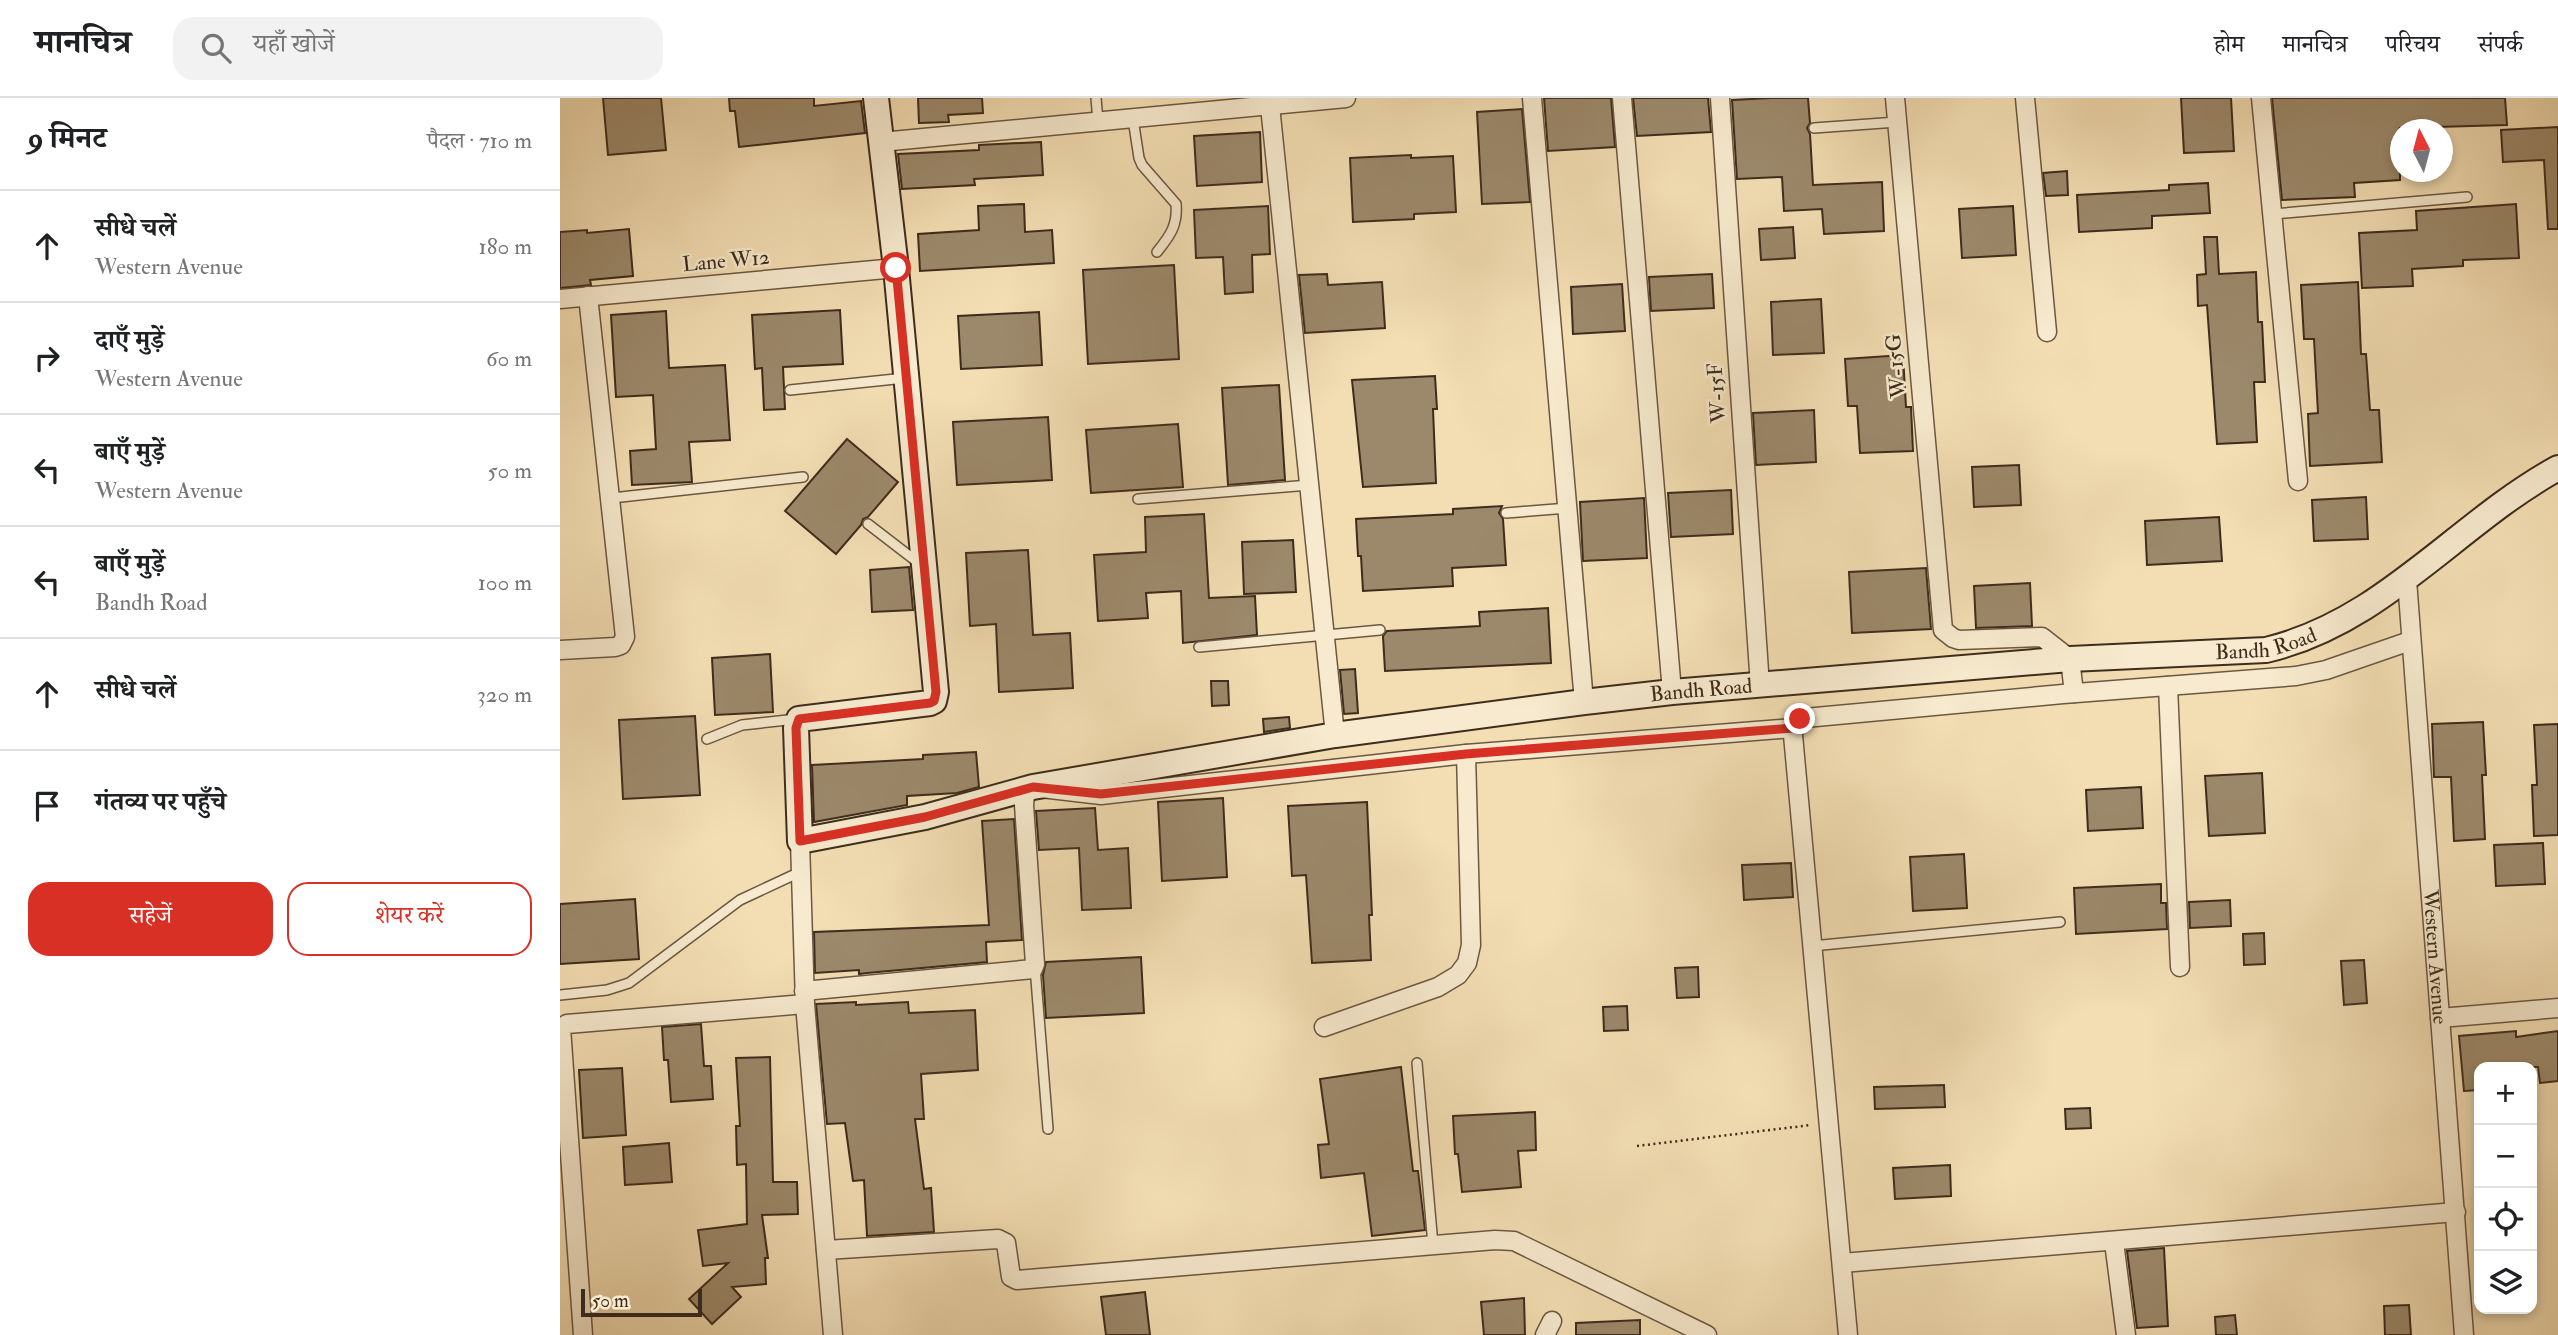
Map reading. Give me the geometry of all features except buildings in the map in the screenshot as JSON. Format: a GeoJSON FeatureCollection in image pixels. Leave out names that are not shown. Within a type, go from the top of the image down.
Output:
{"type":"FeatureCollection","features":[{"type":"Feature","properties":{"kind":"street"},"geometry":{"type":"LineString","coordinates":[[833,1335],[804,998],[796,728],[799,719],[934,701],[936,692],[896,268],[876,98]]}},
{"type":"Feature","properties":{"kind":"street"},"geometry":{"type":"LineString","coordinates":[[881,142],[1346,98]]}},
{"type":"Feature","properties":{"kind":"street"},"geometry":{"type":"LineString","coordinates":[[1532,98],[1584,702]]}},
{"type":"Feature","properties":{"kind":"street"},"geometry":{"type":"LineString","coordinates":[[1622,98],[1672,692]]}},
{"type":"Feature","properties":{"kind":"street","name":"W-15F"},"geometry":{"type":"LineString","coordinates":[[1720,98],[1760,686]]}},
{"type":"Feature","properties":{"kind":"street","name":"W-15G"},"geometry":{"type":"LineString","coordinates":[[1895,98],[1943,630],[1959,640],[2042,637],[2070,659]]}},
{"type":"Feature","properties":{"kind":"street"},"geometry":{"type":"LineString","coordinates":[[2025,98],[2047,332]]}},
{"type":"Feature","properties":{"kind":"street"},"geometry":{"type":"LineString","coordinates":[[2261,98],[2298,481]]}},
{"type":"Feature","properties":{"kind":"street"},"geometry":{"type":"LineString","coordinates":[[1270,106],[1335,735]]}},
{"type":"Feature","properties":{"kind":"street","name":"Lane W12"},"geometry":{"type":"LineString","coordinates":[[560,299],[896,268]]}},
{"type":"Feature","properties":{"kind":"street"},"geometry":{"type":"LineString","coordinates":[[560,650],[615,647],[624,642],[612,498],[588,296]]}},
{"type":"Feature","properties":{"kind":"street","name":"Bandh Road"},"geometry":{"type":"LineString","coordinates":[[800,841],[925,817],[1033,787],[1335,735],[1584,702],[1672,692],[2070,659],[2266,650],[2289,645],[2336,624],[2407,580],[2515,493],[2558,468]]}},
{"type":"Feature","properties":{"kind":"street","name":"Western Avenue"},"geometry":{"type":"LineString","coordinates":[[2407,580],[2456,1212],[2463,1335]]}},
{"type":"Feature","properties":{"kind":"street"},"geometry":{"type":"LineString","coordinates":[[1847,1335],[1793,728],[1795,722],[1805,718],[2074,693],[2296,676],[2326,670],[2410,641]]}},
{"type":"Feature","properties":{"kind":"street"},"geometry":{"type":"LineString","coordinates":[[2070,659],[2074,693]]}},
{"type":"Feature","properties":{"kind":"street"},"geometry":{"type":"LineString","coordinates":[[2168,686],[2180,967]]}},
{"type":"Feature","properties":{"kind":"street"},"geometry":{"type":"LineString","coordinates":[[583,1335],[561,1028],[567,1024],[804,998],[1029,970],[1035,967],[1024,805],[1025,794],[1033,787],[1101,794],[1466,754],[1793,728]]}},
{"type":"Feature","properties":{"kind":"street"},"geometry":{"type":"LineString","coordinates":[[1324,1027],[1438,987],[1458,975],[1467,963],[1471,945],[1466,754]]}},
{"type":"Feature","properties":{"kind":"street"},"geometry":{"type":"LineString","coordinates":[[2440,1018],[2558,1008]]}},
{"type":"Feature","properties":{"kind":"street"},"geometry":{"type":"LineString","coordinates":[[1842,1264],[2456,1212]]}},
{"type":"Feature","properties":{"kind":"street"},"geometry":{"type":"LineString","coordinates":[[826,1250],[998,1238],[1006,1243],[1011,1277],[1017,1280],[1433,1245],[1514,1241],[1707,1335]]}},
{"type":"Feature","properties":{"kind":"street"},"geometry":{"type":"LineString","coordinates":[[2114,1242],[2126,1335]]}},
{"type":"Feature","properties":{"kind":"lane"},"geometry":{"type":"LineString","coordinates":[[1096,98],[1098,122]]}},
{"type":"Feature","properties":{"kind":"lane"},"geometry":{"type":"LineString","coordinates":[[1133,119],[1142,165],[1176,204],[1172,234],[1157,251]]}},
{"type":"Feature","properties":{"kind":"lane"},"geometry":{"type":"LineString","coordinates":[[1814,128],[1897,122]]}},
{"type":"Feature","properties":{"kind":"lane"},"geometry":{"type":"LineString","coordinates":[[2273,214],[2467,197]]}},
{"type":"Feature","properties":{"kind":"lane"},"geometry":{"type":"LineString","coordinates":[[790,390],[907,378]]}},
{"type":"Feature","properties":{"kind":"lane"},"geometry":{"type":"LineString","coordinates":[[612,498],[803,477]]}},
{"type":"Feature","properties":{"kind":"lane"},"geometry":{"type":"LineString","coordinates":[[1138,499],[1309,485]]}},
{"type":"Feature","properties":{"kind":"lane"},"geometry":{"type":"LineString","coordinates":[[1506,513],[1568,508]]}},
{"type":"Feature","properties":{"kind":"lane"},"geometry":{"type":"LineString","coordinates":[[867,524],[925,567]]}},
{"type":"Feature","properties":{"kind":"lane"},"geometry":{"type":"LineString","coordinates":[[1199,647],[1380,630]]}},
{"type":"Feature","properties":{"kind":"lane"},"geometry":{"type":"LineString","coordinates":[[706,739],[742,725],[799,719]]}},
{"type":"Feature","properties":{"kind":"lane"},"geometry":{"type":"LineString","coordinates":[[560,995],[607,990],[629,984],[740,900],[800,872]]}},
{"type":"Feature","properties":{"kind":"lane"},"geometry":{"type":"LineString","coordinates":[[1812,946],[2060,922]]}},
{"type":"Feature","properties":{"kind":"lane"},"geometry":{"type":"LineString","coordinates":[[1035,967],[1048,1129]]}},
{"type":"Feature","properties":{"kind":"lane"},"geometry":{"type":"LineString","coordinates":[[1417,1063],[1433,1245]]}},
{"type":"Feature","properties":{"kind":"path"},"geometry":{"type":"LineString","coordinates":[[1637,1146],[1828,1123]]}},
{"type":"Feature","properties":{"kind":"route"},"geometry":{"type":"LineString","coordinates":[[896,268],[936,692],[934,701],[930,703],[799,719],[796,728],[800,841],[925,817],[1033,787],[1101,794],[1466,754],[1793,728],[1795,722],[1800,719]]}}]}
